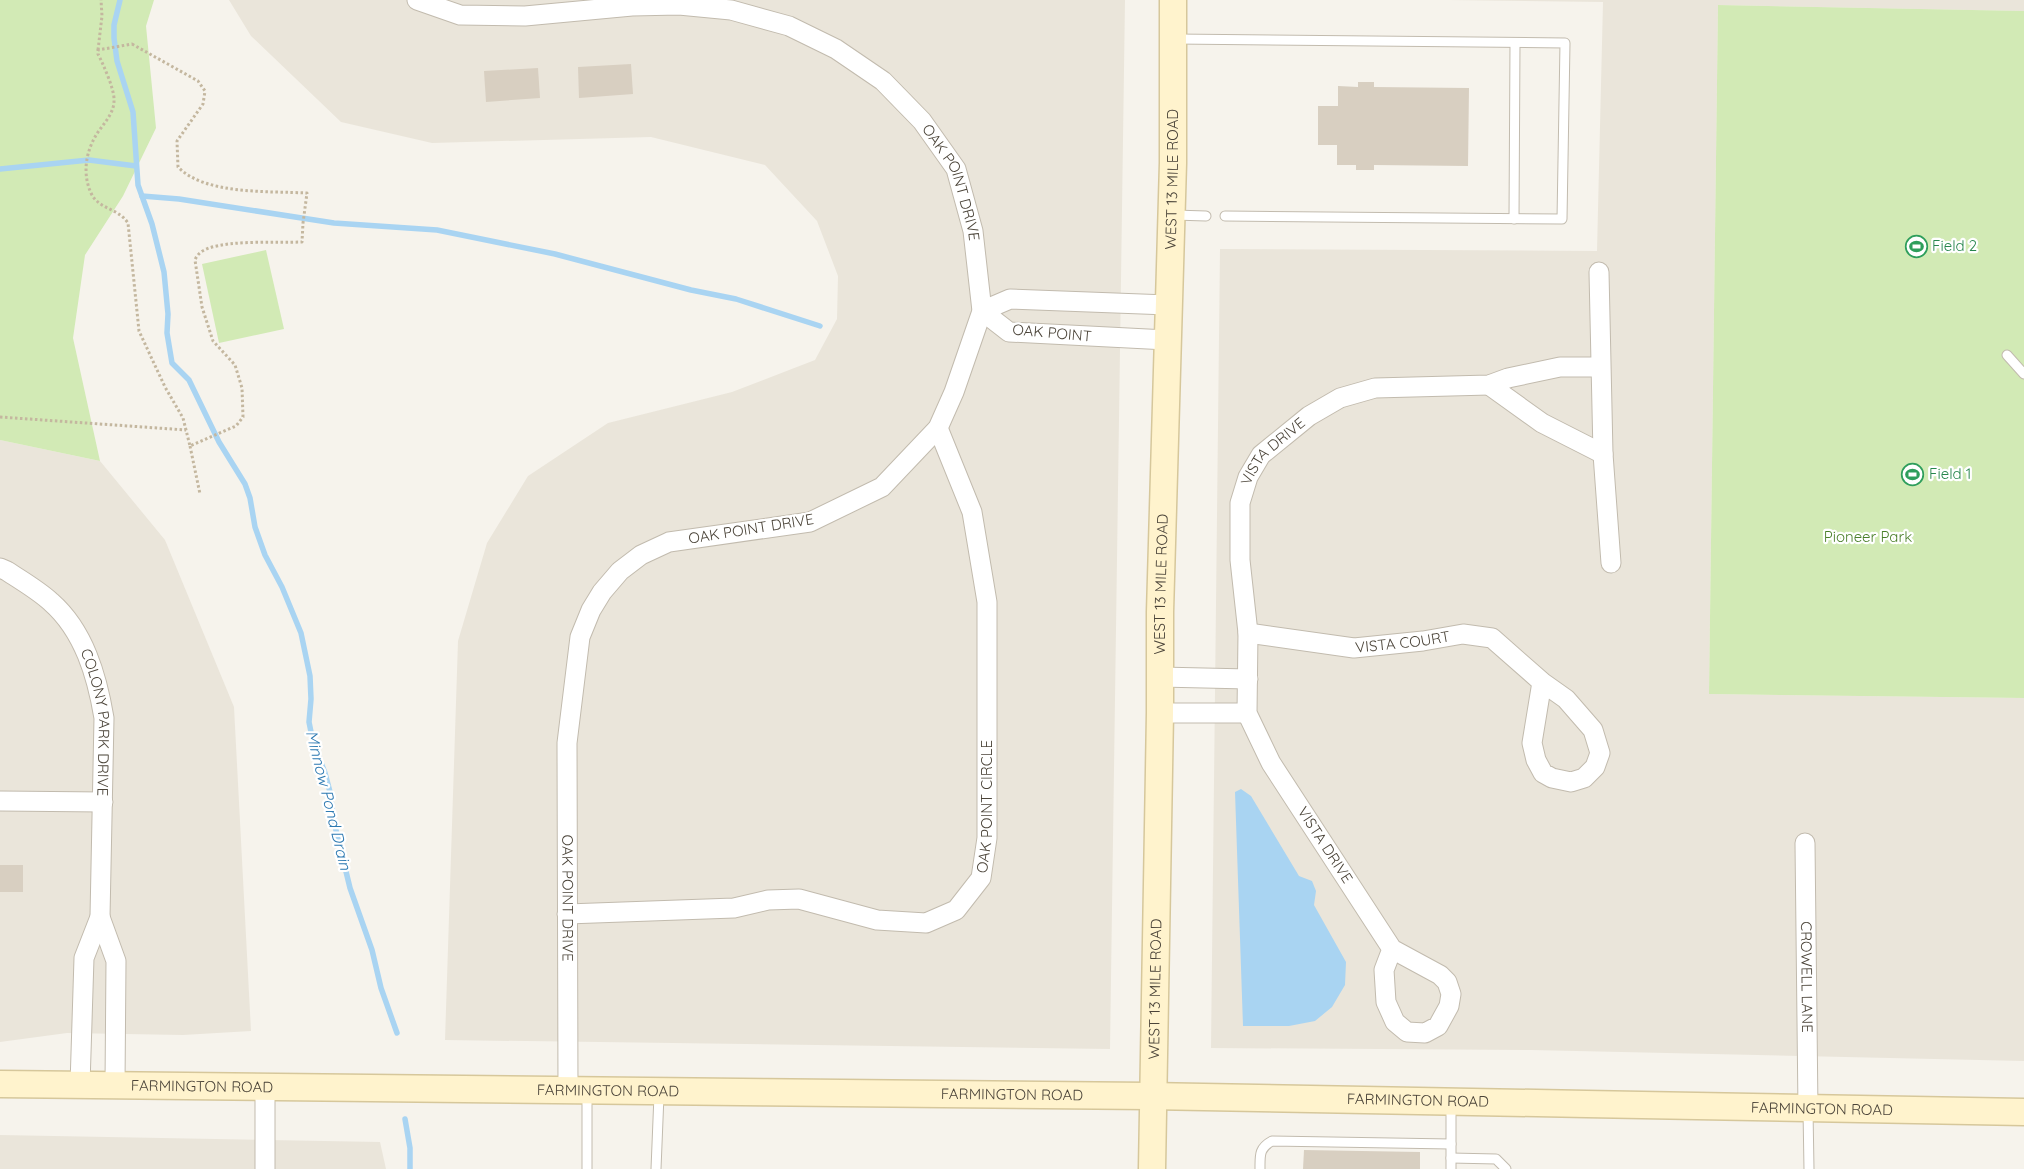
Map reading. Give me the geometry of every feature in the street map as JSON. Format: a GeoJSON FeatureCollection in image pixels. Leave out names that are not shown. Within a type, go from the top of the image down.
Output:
{"type":"FeatureCollection","features":[{"type":"Feature","properties":{"kind":"street","name":"OAK POINT DRIVE"},"geometry":{"type":"LineString","coordinates":[[418,0],[460,15],[525,16],[632,6],[679,5],[731,10],[789,26],[836,49],[883,80],[922,121],[956,168],[973,231],[982,311],[954,392],[938,428],[882,487],[810,522],[669,542],[641,555],[620,571],[602,592],[591,610],[580,636],[567,743],[568,914],[578,1091]]}},
{"type":"Feature","properties":{"kind":"street","name":"WEST 13 MILE ROAD"},"geometry":{"type":"LineString","coordinates":[[1152,1169],[1160,713],[1160,603],[1171,215],[1172,0]]}},
{"type":"Feature","properties":{"kind":"street"},"geometry":{"type":"LineString","coordinates":[[1599,272],[1603,454],[1611,563]]}},
{"type":"Feature","properties":{"kind":"street","name":"OAK POINT"},"geometry":{"type":"LineString","coordinates":[[1167,340],[1010,332],[982,311],[1010,298],[1168,306]]}},
{"type":"Feature","properties":{"kind":"street","name":"VISTA DRIVE"},"geometry":{"type":"LineString","coordinates":[[1392,949],[1384,970],[1386,1002],[1395,1022],[1407,1032],[1426,1033],[1438,1026],[1449,1006],[1451,994],[1447,982],[1440,975],[1392,949],[1271,763],[1247,714],[1248,633],[1240,560],[1240,503],[1248,477],[1261,455],[1309,416],[1340,398],[1375,388],[1489,385],[1508,378],[1560,367],[1600,367]]}},
{"type":"Feature","properties":{"kind":"street"},"geometry":{"type":"LineString","coordinates":[[1489,385],[1542,423],[1603,454]]}},
{"type":"Feature","properties":{"kind":"street","name":"OAK POINT CIRCLE"},"geometry":{"type":"LineString","coordinates":[[568,914],[734,908],[768,900],[799,899],[877,920],[926,923],[956,910],[982,878],[987,838],[987,602],[972,512],[938,428]]}},
{"type":"Feature","properties":{"kind":"street","name":"COLONY PARK DRIVE"},"geometry":{"type":"LineString","coordinates":[[0,568],[52,602],[75,629],[90,661],[99,689],[104,718],[100,917],[84,958],[80,1085]]}},
{"type":"Feature","properties":{"kind":"street","name":"VISTA COURT"},"geometry":{"type":"LineString","coordinates":[[1248,633],[1354,648],[1423,641],[1463,634],[1492,638],[1542,682],[1566,699],[1593,730],[1600,753],[1595,767],[1584,778],[1571,782],[1552,778],[1543,773],[1536,760],[1532,743],[1542,682]]}},
{"type":"Feature","properties":{"kind":"street"},"geometry":{"type":"LineString","coordinates":[[1160,677],[1248,679]]}},
{"type":"Feature","properties":{"kind":"street"},"geometry":{"type":"LineString","coordinates":[[1160,713],[1247,714]]}},
{"type":"Feature","properties":{"kind":"street"},"geometry":{"type":"LineString","coordinates":[[0,801],[103,802]]}},
{"type":"Feature","properties":{"kind":"street","name":"CROWELL LANE"},"geometry":{"type":"LineString","coordinates":[[1805,843],[1808,1110]]}},
{"type":"Feature","properties":{"kind":"street","name":"COLONY PARK DRIVE"},"geometry":{"type":"LineString","coordinates":[[100,917],[116,962],[115,1085]]}},
{"type":"Feature","properties":{"kind":"street","name":"FARMINGTON ROAD"},"geometry":{"type":"LineString","coordinates":[[0,1084],[1153,1096],[1808,1110],[2024,1112]]}},
{"type":"Feature","properties":{"kind":"street"},"geometry":{"type":"LineString","coordinates":[[264,1169],[265,1087]]}},
{"type":"Feature","properties":{"kind":"lane"},"geometry":{"type":"LineString","coordinates":[[1172,38],[1565,43],[1562,219],[1225,216]]}},
{"type":"Feature","properties":{"kind":"lane"},"geometry":{"type":"LineString","coordinates":[[1514,219],[1515,42]]}},
{"type":"Feature","properties":{"kind":"lane"},"geometry":{"type":"LineString","coordinates":[[1171,215],[1206,216]]}},
{"type":"Feature","properties":{"kind":"lane"},"geometry":{"type":"LineString","coordinates":[[2007,355],[2024,374]]}},
{"type":"Feature","properties":{"kind":"lane"},"geometry":{"type":"LineString","coordinates":[[578,1091],[587,1169]]}},
{"type":"Feature","properties":{"kind":"lane"},"geometry":{"type":"LineString","coordinates":[[656,1169],[659,1092]]}},
{"type":"Feature","properties":{"kind":"lane"},"geometry":{"type":"LineString","coordinates":[[1451,1102],[1451,1169]]}},
{"type":"Feature","properties":{"kind":"lane"},"geometry":{"type":"LineString","coordinates":[[1808,1110],[1809,1169]]}},
{"type":"Feature","properties":{"kind":"lane"},"geometry":{"type":"LineString","coordinates":[[1260,1169],[1260,1154],[1264,1145],[1272,1141],[1451,1144]]}},
{"type":"Feature","properties":{"kind":"lane"},"geometry":{"type":"LineString","coordinates":[[1451,1158],[1496,1159],[1506,1169]]}},
{"type":"Feature","properties":{"kind":"path"},"geometry":{"type":"LineString","coordinates":[[101,0],[102,16],[98,50],[114,98],[113,108],[86,157],[87,182],[92,194],[103,207],[119,212],[128,223],[139,330],[161,378],[183,418],[200,494]]}},
{"type":"Feature","properties":{"kind":"path"},"geometry":{"type":"LineString","coordinates":[[98,50],[132,44],[198,81],[205,91],[203,104],[177,141],[178,167],[186,176],[216,187],[307,193],[302,242],[228,245],[208,248],[197,255],[195,260],[202,307],[213,341],[235,364],[242,388],[243,417],[236,426],[190,446]]}},
{"type":"Feature","properties":{"kind":"path"},"geometry":{"type":"LineString","coordinates":[[0,417],[186,430]]}},
{"type":"Feature","properties":{"kind":"shaded area"},"geometry":{"type":"Polygon","coordinates":[[[229,0],[1125,0],[1110,1049],[445,1040],[458,641],[487,543],[528,476],[608,423],[732,392],[815,360],[837,319],[838,276],[817,221],[765,165],[651,137],[432,143],[341,122],[251,36],[229,0]]]}},
{"type":"Feature","properties":{"kind":"shaded area"},"geometry":{"type":"Polygon","coordinates":[[[1449,0],[2024,0],[2024,11],[1718,5],[1709,694],[2024,698],[2024,1061],[1531,1050],[1211,1048],[1220,249],[1597,251],[1603,2],[1449,0]]]}},
{"type":"Feature","properties":{"kind":"shaded area"},"geometry":{"type":"Polygon","coordinates":[[[0,440],[100,461],[165,540],[234,707],[251,1031],[183,1035],[67,1033],[0,1042],[0,440]]]}},
{"type":"Feature","properties":{"kind":"shaded area"},"geometry":{"type":"Polygon","coordinates":[[[0,1135],[380,1142],[386,1169],[0,1169],[0,1135]]]}},
{"type":"Feature","properties":{"kind":"green space"},"geometry":{"type":"Polygon","coordinates":[[[0,0],[154,0],[146,26],[156,128],[123,196],[85,255],[73,338],[100,461],[0,440],[0,0]]]}},
{"type":"Feature","properties":{"kind":"green space","name":"Pioneer Park"},"geometry":{"type":"Polygon","coordinates":[[[1718,5],[2024,11],[2024,698],[1709,694],[1718,5]]]}},
{"type":"Feature","properties":{"kind":"green space"},"geometry":{"type":"Polygon","coordinates":[[[266,250],[284,329],[219,343],[202,264],[266,250]]]}},
{"type":"Feature","properties":{"kind":"water"},"geometry":{"type":"Polygon","coordinates":[[[1241,789],[1251,796],[1299,876],[1312,881],[1316,891],[1314,905],[1346,962],[1345,985],[1332,1007],[1315,1021],[1289,1026],[1243,1026],[1235,792],[1241,789]]]}},
{"type":"Feature","properties":{"kind":"building"},"geometry":{"type":"Polygon","coordinates":[[[631,64],[633,94],[579,98],[578,67],[631,64]]]}},
{"type":"Feature","properties":{"kind":"building"},"geometry":{"type":"Polygon","coordinates":[[[538,68],[540,98],[486,102],[484,71],[538,68]]]}},
{"type":"Feature","properties":{"kind":"building"},"geometry":{"type":"Polygon","coordinates":[[[1358,82],[1374,82],[1374,87],[1469,88],[1468,166],[1374,165],[1374,170],[1356,170],[1356,165],[1337,165],[1337,145],[1318,145],[1318,106],[1338,106],[1338,86],[1358,87],[1358,82]]]}},
{"type":"Feature","properties":{"kind":"building"},"geometry":{"type":"Polygon","coordinates":[[[0,865],[23,865],[23,892],[0,892],[0,865]]]}},
{"type":"Feature","properties":{"kind":"building"},"geometry":{"type":"Polygon","coordinates":[[[1304,1150],[1420,1152],[1420,1169],[1303,1169],[1304,1150]]]}},
{"type":"Feature","properties":{"kind":"waterway","name":"Minnow Pond Drain"},"geometry":{"type":"LineString","coordinates":[[120,0],[114,25],[117,61],[133,112],[138,185],[152,224],[164,272],[168,314],[167,333],[172,363],[189,380],[219,442],[245,484],[250,498],[255,527],[265,555],[282,587],[301,633],[310,676],[309,722],[313,742],[330,792],[334,822],[350,888],[372,950],[381,988],[397,1033]]}},
{"type":"Feature","properties":{"kind":"waterway"},"geometry":{"type":"LineString","coordinates":[[0,169],[89,160],[136,166]]}},
{"type":"Feature","properties":{"kind":"waterway"},"geometry":{"type":"LineString","coordinates":[[142,196],[179,199],[334,223],[437,230],[555,254],[691,290],[736,299],[820,326]]}},
{"type":"Feature","properties":{"kind":"waterway","name":"Minnow Pond Drain"},"geometry":{"type":"LineString","coordinates":[[405,1119],[410,1148],[410,1169]]}},
{"type":"Feature","properties":{"kind":"place","name":"Field 2"},"geometry":{"type":"Point","coordinates":[1916,246]}},
{"type":"Feature","properties":{"kind":"place","name":"Field 1"},"geometry":{"type":"Point","coordinates":[1913,474]}}]}
